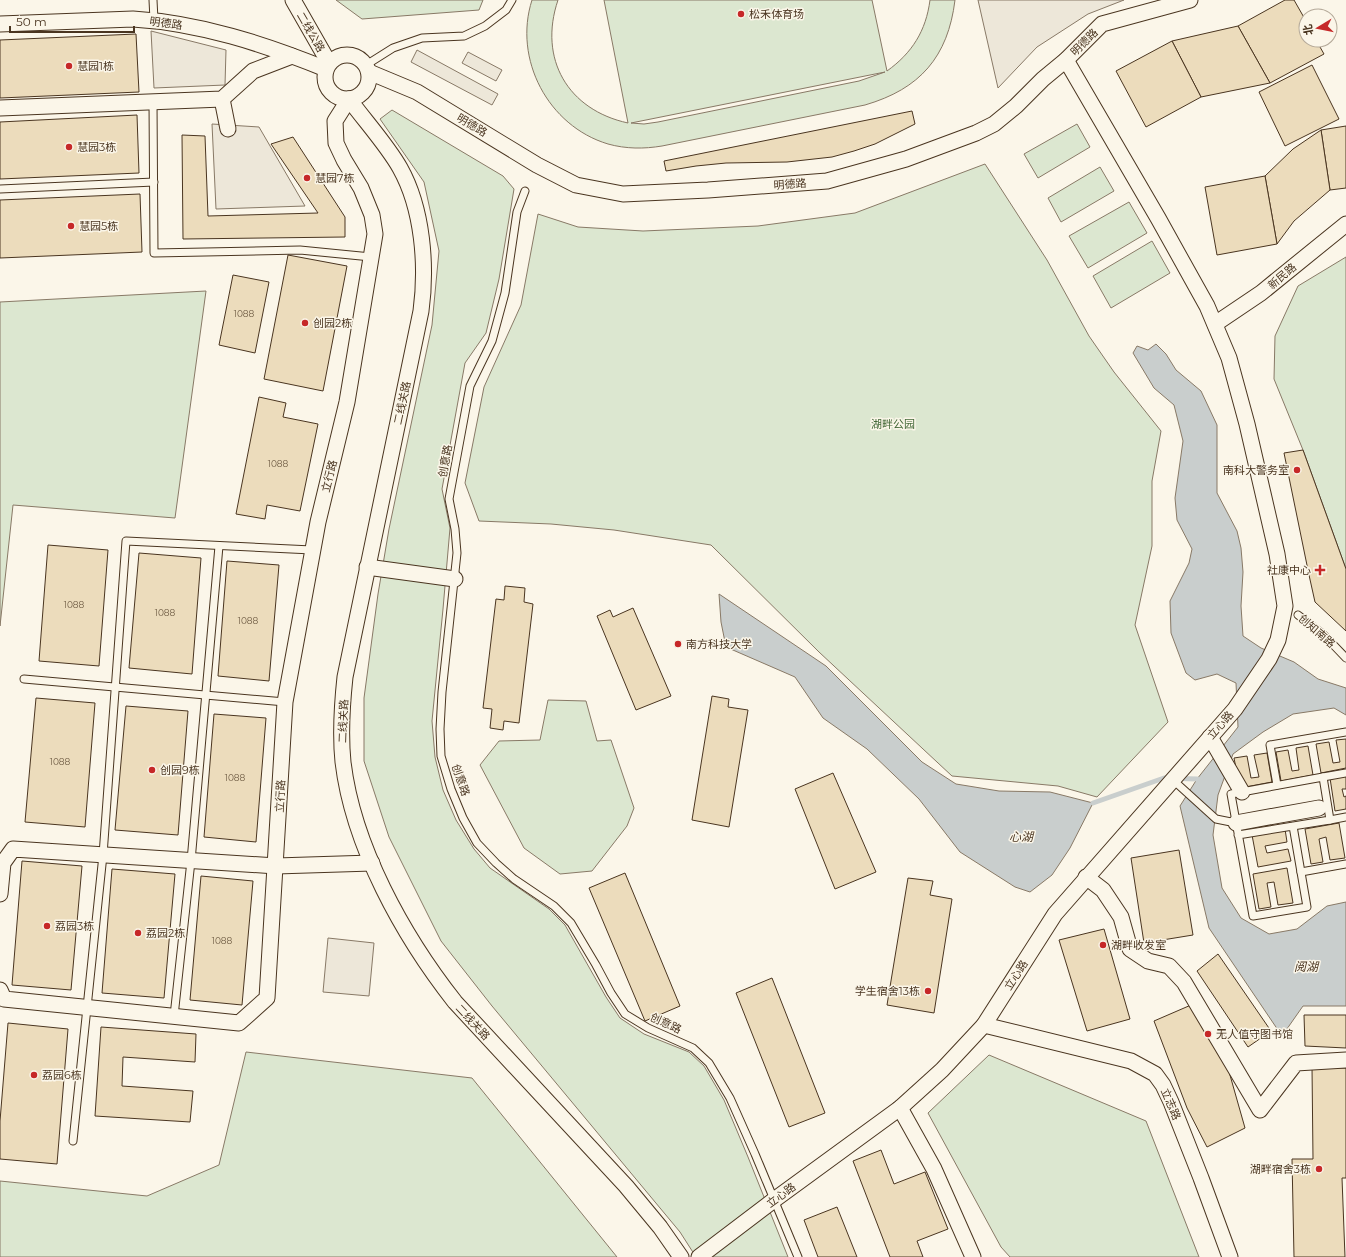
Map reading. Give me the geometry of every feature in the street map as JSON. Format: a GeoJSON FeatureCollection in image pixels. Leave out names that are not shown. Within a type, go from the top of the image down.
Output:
{"type":"FeatureCollection","features":[{"type":"Feature","properties":{"kind":"street","name":"二线公路"},"geometry":{"type":"LineString","coordinates":[[293,0],[327,66]]}},
{"type":"Feature","properties":{"kind":"street","name":"明德路"},"geometry":{"type":"LineString","coordinates":[[367,69],[417,92],[537,165],[576,185],[623,194],[708,190],[827,181],[906,159],[976,133],[994,124],[1016,106],[1043,79],[1066,60],[1102,24],[1190,0]]}},
{"type":"Feature","properties":{"kind":"street","name":"明德路"},"geometry":{"type":"LineString","coordinates":[[0,24],[133,19],[154,20],[186,25],[266,46],[292,56],[327,66]]}},
{"type":"Feature","properties":{"kind":"street"},"geometry":{"type":"LineString","coordinates":[[348,54],[355,56],[362,60],[367,69],[369,79],[364,91],[359,95],[349,99],[340,98],[333,95],[328,90],[325,83],[327,66],[334,58],[348,54]]}},
{"type":"Feature","properties":{"kind":"street"},"geometry":{"type":"LineString","coordinates":[[0,108],[222,99],[253,71],[292,56]]}},
{"type":"Feature","properties":{"kind":"street","name":"立心路"},"geometry":{"type":"LineString","coordinates":[[699,1257],[900,1108],[937,1075],[984,1025],[1055,914],[1239,702],[1269,659],[1278,640],[1285,606],[1278,554],[1247,424],[1229,358],[1207,306],[1158,218],[1066,60]]}},
{"type":"Feature","properties":{"kind":"street"},"geometry":{"type":"LineString","coordinates":[[222,99],[228,129]]}},
{"type":"Feature","properties":{"kind":"street","name":"立行路"},"geometry":{"type":"LineString","coordinates":[[0,990],[4,998],[239,1023],[267,998],[285,702],[312,550],[347,402],[375,234],[372,215],[362,188],[344,160],[336,143],[335,121],[349,99]]}},
{"type":"Feature","properties":{"kind":"street","name":"二线关路"},"geometry":{"type":"LineString","coordinates":[[349,99],[393,158],[404,177],[417,215],[423,262],[421,311],[367,567],[346,677],[341,730],[343,761],[349,794],[359,830],[372,863],[389,898],[413,942],[439,982],[455,1002],[626,1186],[660,1227],[681,1257]]}},
{"type":"Feature","properties":{"kind":"street","name":"新民路"},"geometry":{"type":"LineString","coordinates":[[1215,324],[1261,293],[1346,224]]}},
{"type":"Feature","properties":{"kind":"street"},"geometry":{"type":"LineString","coordinates":[[367,567],[455,580]]}},
{"type":"Feature","properties":{"kind":"street","name":"创知南路"},"geometry":{"type":"LineString","coordinates":[[1285,606],[1298,614]]}},
{"type":"Feature","properties":{"kind":"street"},"geometry":{"type":"LineString","coordinates":[[1210,737],[1242,792]]}},
{"type":"Feature","properties":{"kind":"street"},"geometry":{"type":"LineString","coordinates":[[1237,829],[1319,808]]}},
{"type":"Feature","properties":{"kind":"street"},"geometry":{"type":"LineString","coordinates":[[0,894],[2,863],[13,849],[276,866],[372,863]]}},
{"type":"Feature","properties":{"kind":"street"},"geometry":{"type":"LineString","coordinates":[[1086,877],[1103,890],[1120,917],[1130,949],[1148,961],[1169,966],[1184,982],[1260,1110],[1296,1063],[1346,1060]]}},
{"type":"Feature","properties":{"kind":"street","name":"立志路"},"geometry":{"type":"LineString","coordinates":[[984,1025],[1131,1061],[1155,1074],[1163,1085],[1171,1102],[1230,1257]]}},
{"type":"Feature","properties":{"kind":"street"},"geometry":{"type":"LineString","coordinates":[[900,1108],[934,1169],[973,1257]]}},
{"type":"Feature","properties":{"kind":"lane"},"geometry":{"type":"LineString","coordinates":[[153,0],[154,20]]}},
{"type":"Feature","properties":{"kind":"lane"},"geometry":{"type":"LineString","coordinates":[[367,69],[394,48],[422,38],[464,36],[484,26],[506,10],[512,0]]}},
{"type":"Feature","properties":{"kind":"lane"},"geometry":{"type":"LineString","coordinates":[[153,102],[154,253],[300,250],[371,257]]}},
{"type":"Feature","properties":{"kind":"lane"},"geometry":{"type":"LineString","coordinates":[[0,189],[154,182]]}},
{"type":"Feature","properties":{"kind":"lane","name":"创意路"},"geometry":{"type":"LineString","coordinates":[[525,191],[517,212],[505,293],[492,341],[470,386],[449,499],[456,535],[457,553],[442,692],[440,729],[441,756],[451,789],[465,822],[478,843],[496,863],[514,879],[554,906],[571,923],[611,993],[625,1014],[648,1028],[693,1048],[709,1063],[730,1098],[756,1154],[798,1257]]}},
{"type":"Feature","properties":{"kind":"lane"},"geometry":{"type":"LineString","coordinates":[[73,1142],[103,855],[126,541],[312,550]]}},
{"type":"Feature","properties":{"kind":"lane"},"geometry":{"type":"LineString","coordinates":[[174,1016],[207,695],[219,546]]}},
{"type":"Feature","properties":{"kind":"lane","name":"创知南路"},"geometry":{"type":"LineString","coordinates":[[1298,614],[1324,635],[1346,658]]}},
{"type":"Feature","properties":{"kind":"lane"},"geometry":{"type":"LineString","coordinates":[[24,679],[285,702]]}},
{"type":"Feature","properties":{"kind":"lane"},"geometry":{"type":"LineString","coordinates":[[1277,785],[1270,745],[1346,732]]}},
{"type":"Feature","properties":{"kind":"lane"},"geometry":{"type":"LineString","coordinates":[[1292,826],[1307,907],[1252,916],[1231,794],[1346,772]]}},
{"type":"Feature","properties":{"kind":"lane"},"geometry":{"type":"LineString","coordinates":[[1322,777],[1330,820]]}},
{"type":"Feature","properties":{"kind":"lane"},"geometry":{"type":"LineString","coordinates":[[1172,780],[1216,819],[1237,829],[1292,826],[1346,817]]}},
{"type":"Feature","properties":{"kind":"lane"},"geometry":{"type":"LineString","coordinates":[[1301,872],[1346,864]]}},
{"type":"Feature","properties":{"kind":"green space"},"geometry":{"type":"Polygon","coordinates":[[[336,0],[483,0],[479,10],[362,19],[336,0]]]}},
{"type":"Feature","properties":{"kind":"green space"},"geometry":{"type":"Polygon","coordinates":[[[532,0],[558,0],[553,22],[552,42],[556,61],[563,79],[574,94],[589,107],[607,116],[628,123],[604,0],[872,0],[887,71],[911,49],[925,22],[930,0],[955,0],[946,38],[938,54],[928,68],[916,80],[901,90],[865,105],[648,148],[628,148],[608,144],[587,135],[568,122],[553,106],[540,87],[532,67],[527,45],[527,22],[532,0]],[[885,72],[631,123],[644,124],[658,122],[859,81],[885,72]]]}},
{"type":"Feature","properties":{"kind":"green space"},"geometry":{"type":"Polygon","coordinates":[[[392,110],[503,176],[514,189],[499,279],[486,333],[465,363],[442,489],[450,528],[432,721],[435,757],[443,790],[456,820],[474,849],[490,868],[549,909],[565,925],[606,997],[620,1018],[644,1034],[689,1052],[704,1066],[724,1100],[788,1257],[696,1257],[680,1232],[492,1006],[441,941],[389,837],[364,761],[364,698],[378,594],[389,529],[432,325],[439,251],[424,182],[380,119],[392,110]]]}},
{"type":"Feature","properties":{"kind":"green space"},"geometry":{"type":"Polygon","coordinates":[[[1077,124],[1090,147],[1038,178],[1024,154],[1077,124]]]}},
{"type":"Feature","properties":{"kind":"green space","name":"湖畔公园"},"geometry":{"type":"Polygon","coordinates":[[[985,164],[1047,260],[1089,336],[1114,372],[1161,431],[1152,481],[1152,546],[1135,625],[1168,722],[1097,797],[1058,786],[952,776],[819,652],[711,545],[614,530],[551,524],[479,521],[465,483],[484,387],[521,305],[538,214],[578,227],[643,231],[758,226],[855,213],[985,164]]]}},
{"type":"Feature","properties":{"kind":"green space"},"geometry":{"type":"Polygon","coordinates":[[[1100,167],[1114,191],[1061,222],[1048,198],[1100,167]]]}},
{"type":"Feature","properties":{"kind":"green space"},"geometry":{"type":"Polygon","coordinates":[[[1129,202],[1147,233],[1088,268],[1069,236],[1129,202]]]}},
{"type":"Feature","properties":{"kind":"green space"},"geometry":{"type":"Polygon","coordinates":[[[1152,241],[1170,273],[1111,308],[1093,276],[1152,241]]]}},
{"type":"Feature","properties":{"kind":"green space"},"geometry":{"type":"Polygon","coordinates":[[[1346,257],[1346,569],[1303,450],[1274,379],[1275,336],[1298,286],[1346,257]]]}},
{"type":"Feature","properties":{"kind":"green space"},"geometry":{"type":"Polygon","coordinates":[[[206,291],[175,518],[13,505],[0,626],[0,302],[206,291]]]}},
{"type":"Feature","properties":{"kind":"green space"},"geometry":{"type":"Polygon","coordinates":[[[548,700],[586,701],[597,741],[611,740],[634,808],[627,826],[592,871],[560,874],[524,848],[480,765],[499,741],[540,740],[548,700]]]}},
{"type":"Feature","properties":{"kind":"green space"},"geometry":{"type":"Polygon","coordinates":[[[246,1052],[472,1078],[617,1257],[0,1257],[0,1181],[147,1196],[219,1165],[246,1052]]]}},
{"type":"Feature","properties":{"kind":"green space"},"geometry":{"type":"Polygon","coordinates":[[[989,1055],[1146,1121],[1199,1257],[1010,1257],[1001,1247],[928,1113],[989,1055]]]}},
{"type":"Feature","properties":{"kind":"shaded area"},"geometry":{"type":"Polygon","coordinates":[[[978,0],[1124,0],[1088,14],[1037,47],[998,88],[978,0]]]}},
{"type":"Feature","properties":{"kind":"shaded area"},"geometry":{"type":"Polygon","coordinates":[[[151,31],[226,50],[225,85],[154,88],[151,31]]]}},
{"type":"Feature","properties":{"kind":"shaded area"},"geometry":{"type":"Polygon","coordinates":[[[417,50],[498,94],[492,105],[411,62],[417,50]]]}},
{"type":"Feature","properties":{"kind":"shaded area"},"geometry":{"type":"Polygon","coordinates":[[[468,52],[502,70],[496,81],[462,63],[468,52]]]}},
{"type":"Feature","properties":{"kind":"shaded area"},"geometry":{"type":"Polygon","coordinates":[[[212,124],[259,127],[305,206],[216,209],[212,124]]]}},
{"type":"Feature","properties":{"kind":"shaded area"},"geometry":{"type":"Polygon","coordinates":[[[328,938],[374,943],[369,996],[323,992],[328,938]]]}},
{"type":"Feature","properties":{"kind":"water","name":"阅湖"},"geometry":{"type":"Polygon","coordinates":[[[1156,344],[1166,354],[1176,370],[1201,391],[1217,425],[1217,493],[1237,531],[1241,548],[1243,572],[1241,606],[1243,636],[1261,648],[1294,662],[1318,679],[1346,688],[1346,715],[1334,708],[1293,714],[1263,732],[1233,754],[1218,795],[1213,835],[1222,888],[1241,918],[1269,934],[1297,929],[1327,906],[1346,902],[1346,1006],[1303,1006],[1282,1036],[1209,928],[1180,806],[1197,779],[1238,727],[1236,683],[1217,674],[1195,680],[1186,673],[1171,633],[1170,601],[1189,563],[1192,549],[1177,520],[1175,498],[1183,441],[1174,405],[1154,388],[1133,353],[1137,346],[1148,350],[1156,344]]]}},
{"type":"Feature","properties":{"kind":"water","name":"心湖"},"geometry":{"type":"Polygon","coordinates":[[[719,594],[826,666],[922,762],[956,784],[999,791],[1050,792],[1093,803],[1070,848],[1052,875],[1030,892],[1015,887],[960,852],[919,799],[867,749],[823,718],[795,677],[726,647],[721,622],[719,594]]]}},
{"type":"Feature","properties":{"kind":"building"},"geometry":{"type":"Polygon","coordinates":[[[1285,0],[1294,0],[1299,8],[1298,48],[1321,48],[1324,54],[1270,83],[1238,26],[1285,0]]]}},
{"type":"Feature","properties":{"kind":"building"},"geometry":{"type":"Polygon","coordinates":[[[1238,26],[1270,83],[1201,97],[1172,41],[1238,26]]]}},
{"type":"Feature","properties":{"kind":"building","name":"慧园1栋"},"geometry":{"type":"Polygon","coordinates":[[[136,34],[139,92],[0,98],[0,40],[136,34]]]}},
{"type":"Feature","properties":{"kind":"building"},"geometry":{"type":"Polygon","coordinates":[[[1172,41],[1201,97],[1146,127],[1116,71],[1172,41]]]}},
{"type":"Feature","properties":{"kind":"building"},"geometry":{"type":"Polygon","coordinates":[[[1312,65],[1339,119],[1285,146],[1259,92],[1312,65]]]}},
{"type":"Feature","properties":{"kind":"building"},"geometry":{"type":"Polygon","coordinates":[[[912,111],[915,124],[875,144],[832,157],[787,162],[726,163],[666,171],[664,161],[912,111]]]}},
{"type":"Feature","properties":{"kind":"building","name":"慧园3栋"},"geometry":{"type":"Polygon","coordinates":[[[137,115],[139,173],[0,179],[0,122],[137,115]]]}},
{"type":"Feature","properties":{"kind":"building"},"geometry":{"type":"Polygon","coordinates":[[[1346,126],[1346,188],[1330,190],[1321,130],[1346,126]]]}},
{"type":"Feature","properties":{"kind":"building"},"geometry":{"type":"Polygon","coordinates":[[[1321,130],[1330,190],[1294,221],[1277,244],[1265,176],[1293,149],[1321,130]]]}},
{"type":"Feature","properties":{"kind":"building","name":"慧园7栋"},"geometry":{"type":"Polygon","coordinates":[[[182,135],[205,136],[208,216],[318,213],[271,144],[293,137],[345,217],[345,237],[183,239],[182,135]]]}},
{"type":"Feature","properties":{"kind":"building"},"geometry":{"type":"Polygon","coordinates":[[[1265,176],[1277,244],[1217,255],[1205,187],[1265,176]]]}},
{"type":"Feature","properties":{"kind":"building","name":"慧园5栋"},"geometry":{"type":"Polygon","coordinates":[[[140,194],[142,252],[0,258],[0,200],[140,194]]]}},
{"type":"Feature","properties":{"kind":"building","name":"创园2栋"},"geometry":{"type":"Polygon","coordinates":[[[288,255],[347,266],[323,391],[264,379],[288,255]]]}},
{"type":"Feature","properties":{"kind":"building"},"geometry":{"type":"Polygon","coordinates":[[[233,275],[269,282],[255,353],[219,345],[233,275]]]}},
{"type":"Feature","properties":{"kind":"building"},"geometry":{"type":"Polygon","coordinates":[[[259,397],[286,403],[283,417],[318,424],[300,511],[267,505],[265,519],[236,514],[259,397]]]}},
{"type":"Feature","properties":{"kind":"building"},"geometry":{"type":"Polygon","coordinates":[[[1303,450],[1346,569],[1346,631],[1315,602],[1284,453],[1303,450]]]}},
{"type":"Feature","properties":{"kind":"building"},"geometry":{"type":"Polygon","coordinates":[[[48,545],[108,550],[99,666],[39,661],[48,545]]]}},
{"type":"Feature","properties":{"kind":"building"},"geometry":{"type":"Polygon","coordinates":[[[139,553],[201,558],[192,674],[129,668],[139,553]]]}},
{"type":"Feature","properties":{"kind":"building"},"geometry":{"type":"Polygon","coordinates":[[[227,561],[279,565],[269,681],[218,676],[227,561]]]}},
{"type":"Feature","properties":{"kind":"building"},"geometry":{"type":"Polygon","coordinates":[[[505,586],[525,588],[524,602],[533,604],[519,723],[504,721],[503,730],[490,728],[492,709],[483,708],[496,599],[504,600],[505,586]]]}},
{"type":"Feature","properties":{"kind":"building"},"geometry":{"type":"Polygon","coordinates":[[[633,608],[671,696],[636,710],[597,616],[610,610],[613,617],[633,608]]]}},
{"type":"Feature","properties":{"kind":"building"},"geometry":{"type":"Polygon","coordinates":[[[712,696],[729,699],[728,707],[748,710],[729,827],[692,820],[712,696]]]}},
{"type":"Feature","properties":{"kind":"building"},"geometry":{"type":"Polygon","coordinates":[[[36,698],[95,703],[85,827],[25,822],[36,698]]]}},
{"type":"Feature","properties":{"kind":"building","name":"创园9栋"},"geometry":{"type":"Polygon","coordinates":[[[126,706],[188,711],[178,835],[115,830],[126,706]]]}},
{"type":"Feature","properties":{"kind":"building"},"geometry":{"type":"Polygon","coordinates":[[[214,714],[266,718],[256,842],[204,837],[214,714]]]}},
{"type":"Feature","properties":{"kind":"building"},"geometry":{"type":"Polygon","coordinates":[[[1346,739],[1346,768],[1321,773],[1316,744],[1329,742],[1333,763],[1340,762],[1336,740],[1346,739]]]}},
{"type":"Feature","properties":{"kind":"building"},"geometry":{"type":"Polygon","coordinates":[[[1308,746],[1313,775],[1281,781],[1276,752],[1288,750],[1292,771],[1299,770],[1296,748],[1308,746]]]}},
{"type":"Feature","properties":{"kind":"building"},"geometry":{"type":"Polygon","coordinates":[[[1267,753],[1272,782],[1240,788],[1234,758],[1247,756],[1251,778],[1259,777],[1254,755],[1267,753]]]}},
{"type":"Feature","properties":{"kind":"building"},"geometry":{"type":"Polygon","coordinates":[[[833,773],[876,872],[835,889],[795,789],[833,773]]]}},
{"type":"Feature","properties":{"kind":"building"},"geometry":{"type":"Polygon","coordinates":[[[1346,776],[1346,789],[1342,789],[1344,797],[1346,796],[1346,809],[1335,811],[1330,778],[1346,776]]]}},
{"type":"Feature","properties":{"kind":"building"},"geometry":{"type":"Polygon","coordinates":[[[1339,823],[1345,858],[1330,860],[1326,837],[1319,839],[1323,862],[1311,864],[1305,829],[1339,823]]]}},
{"type":"Feature","properties":{"kind":"building"},"geometry":{"type":"Polygon","coordinates":[[[1285,829],[1287,842],[1265,846],[1267,853],[1288,849],[1291,861],[1258,867],[1252,835],[1285,829]]]}},
{"type":"Feature","properties":{"kind":"building"},"geometry":{"type":"Polygon","coordinates":[[[1179,850],[1193,935],[1144,943],[1131,858],[1179,850]]]}},
{"type":"Feature","properties":{"kind":"building","name":"荔园3栋"},"geometry":{"type":"Polygon","coordinates":[[[22,861],[82,866],[71,990],[12,985],[22,861]]]}},
{"type":"Feature","properties":{"kind":"building"},"geometry":{"type":"Polygon","coordinates":[[[1287,868],[1293,903],[1278,905],[1274,882],[1267,883],[1271,907],[1259,909],[1253,874],[1287,868]]]}},
{"type":"Feature","properties":{"kind":"building","name":"荔园2栋"},"geometry":{"type":"Polygon","coordinates":[[[112,869],[175,874],[164,998],[102,993],[112,869]]]}},
{"type":"Feature","properties":{"kind":"building"},"geometry":{"type":"Polygon","coordinates":[[[625,873],[680,1006],[645,1021],[589,888],[625,873]]]}},
{"type":"Feature","properties":{"kind":"building"},"geometry":{"type":"Polygon","coordinates":[[[201,876],[253,881],[242,1005],[190,1000],[201,876]]]}},
{"type":"Feature","properties":{"kind":"building"},"geometry":{"type":"Polygon","coordinates":[[[908,878],[933,881],[930,895],[952,899],[934,1013],[887,1005],[908,878]]]}},
{"type":"Feature","properties":{"kind":"building"},"geometry":{"type":"Polygon","coordinates":[[[1104,929],[1130,1019],[1087,1031],[1059,940],[1104,929]]]}},
{"type":"Feature","properties":{"kind":"building"},"geometry":{"type":"Polygon","coordinates":[[[1218,954],[1271,1031],[1248,1047],[1197,971],[1218,954]]]}},
{"type":"Feature","properties":{"kind":"building"},"geometry":{"type":"Polygon","coordinates":[[[772,978],[825,1113],[789,1127],[736,993],[772,978]]]}},
{"type":"Feature","properties":{"kind":"building"},"geometry":{"type":"Polygon","coordinates":[[[1191,1005],[1224,1054],[1245,1128],[1207,1147],[1187,1108],[1154,1021],[1191,1005]]]}},
{"type":"Feature","properties":{"kind":"building"},"geometry":{"type":"Polygon","coordinates":[[[1304,1015],[1346,1015],[1346,1048],[1305,1046],[1304,1015]]]}},
{"type":"Feature","properties":{"kind":"building","name":"荔园6栋"},"geometry":{"type":"Polygon","coordinates":[[[8,1023],[68,1029],[57,1164],[0,1159],[0,1121],[8,1023]]]}},
{"type":"Feature","properties":{"kind":"building"},"geometry":{"type":"Polygon","coordinates":[[[101,1027],[196,1034],[195,1062],[123,1057],[122,1086],[193,1091],[190,1122],[95,1116],[101,1027]]]}},
{"type":"Feature","properties":{"kind":"building","name":"湖畔宿舍3栋"},"geometry":{"type":"Polygon","coordinates":[[[1312,1067],[1346,1068],[1346,1178],[1342,1178],[1345,1257],[1294,1257],[1292,1159],[1313,1159],[1312,1067]]]}},
{"type":"Feature","properties":{"kind":"building"},"geometry":{"type":"Polygon","coordinates":[[[881,1150],[894,1184],[925,1172],[948,1229],[917,1241],[923,1257],[890,1257],[853,1161],[881,1150]]]}},
{"type":"Feature","properties":{"kind":"building"},"geometry":{"type":"Polygon","coordinates":[[[837,1207],[857,1257],[818,1257],[804,1220],[837,1207]]]}},
{"type":"Feature","properties":{"kind":"waterway"},"geometry":{"type":"LineString","coordinates":[[1093,803],[1164,778],[1197,779]]}},
{"type":"Feature","properties":{"kind":"place","name":"松禾体育场"},"geometry":{"type":"Point","coordinates":[741,14]}},
{"type":"Feature","properties":{"kind":"place","name":"慧园1栋"},"geometry":{"type":"Point","coordinates":[69,66]}},
{"type":"Feature","properties":{"kind":"place","name":"慧园3栋"},"geometry":{"type":"Point","coordinates":[69,147]}},
{"type":"Feature","properties":{"kind":"place","name":"慧园7栋"},"geometry":{"type":"Point","coordinates":[307,178]}},
{"type":"Feature","properties":{"kind":"place","name":"慧园5栋"},"geometry":{"type":"Point","coordinates":[71,226]}},
{"type":"Feature","properties":{"kind":"place","name":"创园2栋"},"geometry":{"type":"Point","coordinates":[305,323]}},
{"type":"Feature","properties":{"kind":"place","name":"南科大警务室"},"geometry":{"type":"Point","coordinates":[1297,470]}},
{"type":"Feature","properties":{"kind":"place","name":"社康中心"},"geometry":{"type":"Point","coordinates":[1320,570]}},
{"type":"Feature","properties":{"kind":"place","name":"南方科技大学"},"geometry":{"type":"Point","coordinates":[678,644]}},
{"type":"Feature","properties":{"kind":"place","name":"创园9栋"},"geometry":{"type":"Point","coordinates":[152,770]}},
{"type":"Feature","properties":{"kind":"place","name":"荔园3栋"},"geometry":{"type":"Point","coordinates":[47,926]}},
{"type":"Feature","properties":{"kind":"place","name":"荔园2栋"},"geometry":{"type":"Point","coordinates":[138,933]}},
{"type":"Feature","properties":{"kind":"place","name":"湖畔收发室"},"geometry":{"type":"Point","coordinates":[1103,945]}},
{"type":"Feature","properties":{"kind":"place","name":"学生宿舍13栋"},"geometry":{"type":"Point","coordinates":[928,991]}},
{"type":"Feature","properties":{"kind":"place","name":"无人值守图书馆"},"geometry":{"type":"Point","coordinates":[1208,1034]}},
{"type":"Feature","properties":{"kind":"place","name":"荔园6栋"},"geometry":{"type":"Point","coordinates":[34,1075]}},
{"type":"Feature","properties":{"kind":"place","name":"湖畔宿舍3栋"},"geometry":{"type":"Point","coordinates":[1319,1169]}}]}
